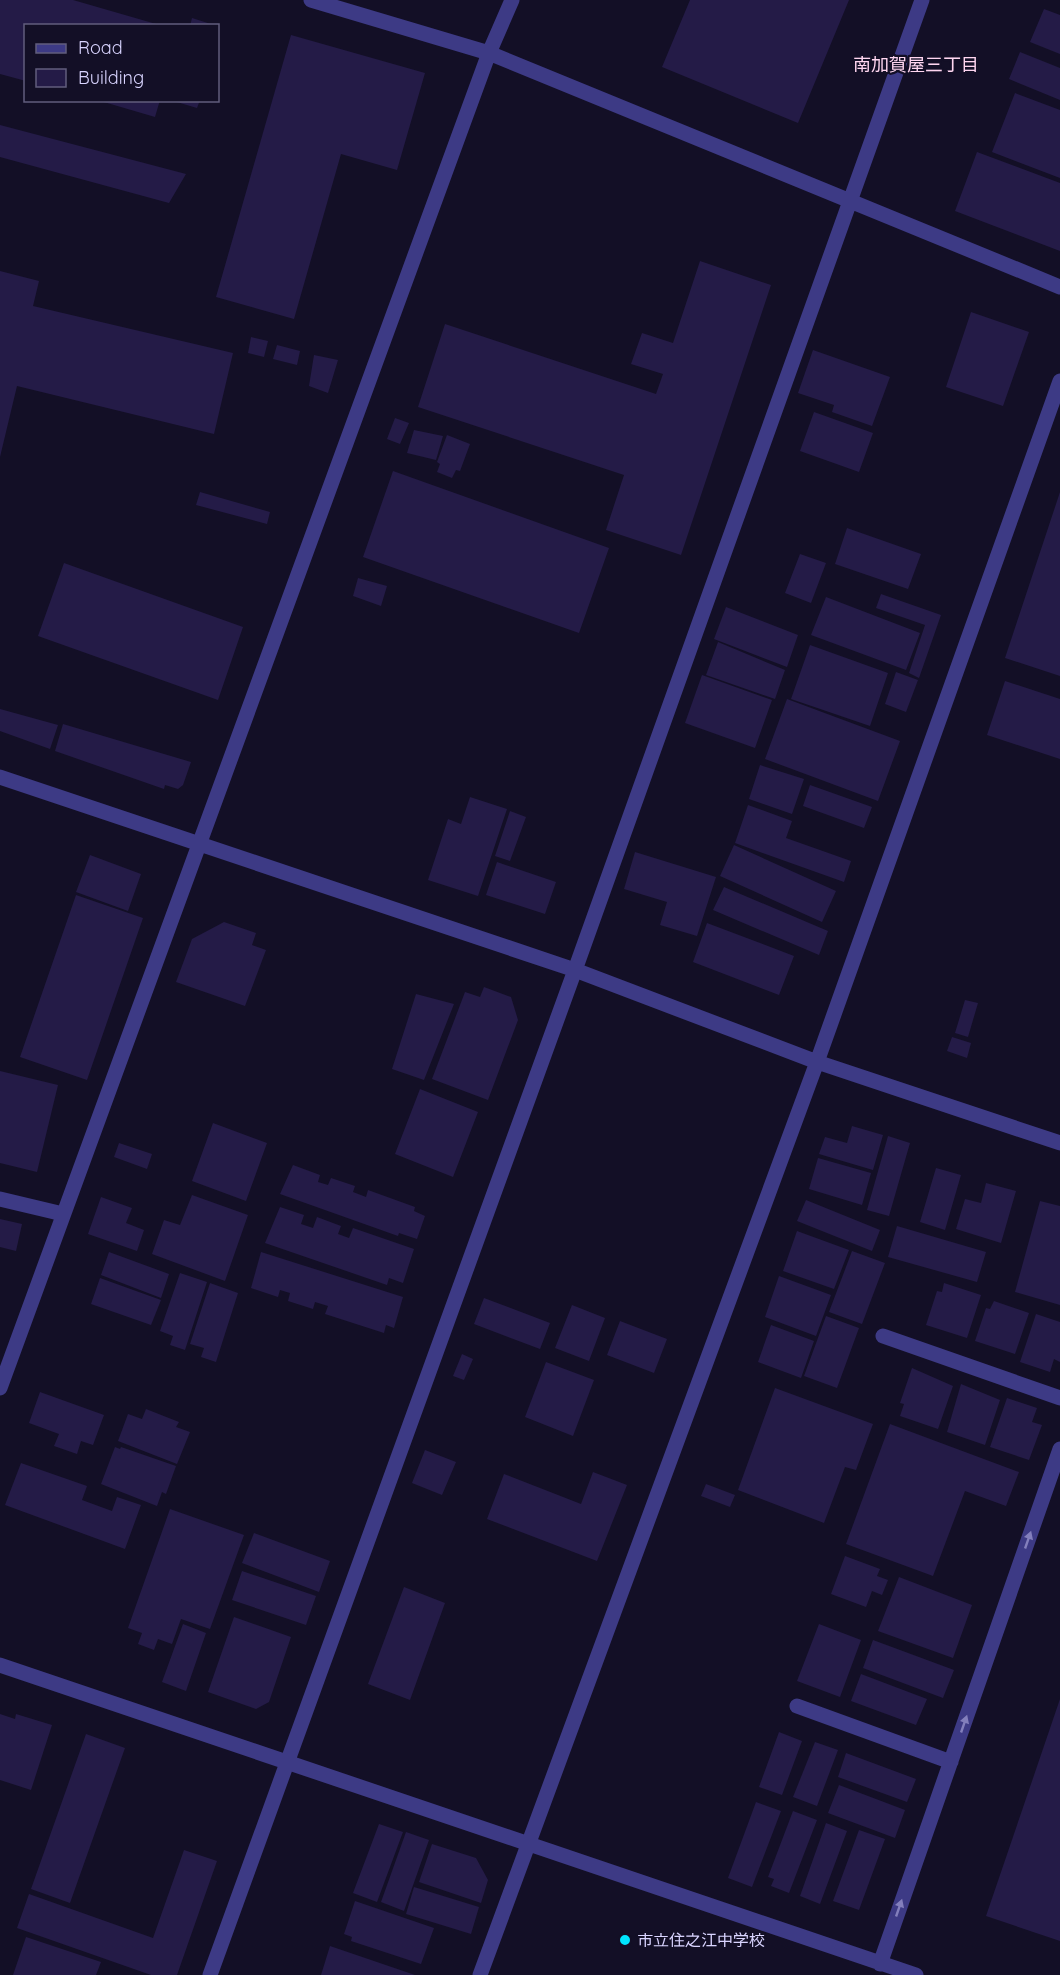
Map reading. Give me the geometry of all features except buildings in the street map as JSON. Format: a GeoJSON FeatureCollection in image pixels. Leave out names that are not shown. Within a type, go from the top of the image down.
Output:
{"type":"FeatureCollection","features":[{"type":"Feature","properties":{"kind":"street"},"geometry":{"type":"LineString","coordinates":[[311,0],[489,53],[1060,287]]}},
{"type":"Feature","properties":{"kind":"street"},"geometry":{"type":"LineString","coordinates":[[0,1388],[489,53],[512,0]]}},
{"type":"Feature","properties":{"kind":"street"},"geometry":{"type":"LineString","coordinates":[[210,1975],[575,970],[922,0]]}},
{"type":"Feature","properties":{"kind":"street"},"geometry":{"type":"LineString","coordinates":[[480,1975],[527,1842],[817,1062],[1060,381]]}},
{"type":"Feature","properties":{"kind":"street"},"geometry":{"type":"LineString","coordinates":[[0,777],[575,970],[817,1062],[1060,1143]]}},
{"type":"Feature","properties":{"kind":"street"},"geometry":{"type":"LineString","coordinates":[[0,1198],[63,1214]]}},
{"type":"Feature","properties":{"kind":"street"},"geometry":{"type":"LineString","coordinates":[[883,1336],[1060,1398]]}},
{"type":"Feature","properties":{"kind":"street"},"geometry":{"type":"LineString","coordinates":[[880,1964],[1060,1449]]}},
{"type":"Feature","properties":{"kind":"street"},"geometry":{"type":"LineString","coordinates":[[0,1665],[916,1975]]}},
{"type":"Feature","properties":{"kind":"street"},"geometry":{"type":"LineString","coordinates":[[797,1706],[951,1762]]}},
{"type":"Feature","properties":{"kind":"place","name":"市立住之江中学校"},"geometry":{"type":"Point","coordinates":[625,1940]}},
{"type":"Feature","properties":{"kind":"district","name":"南加賀屋三丁目"},"geometry":{"type":"Point","coordinates":[916,64]}}]}
